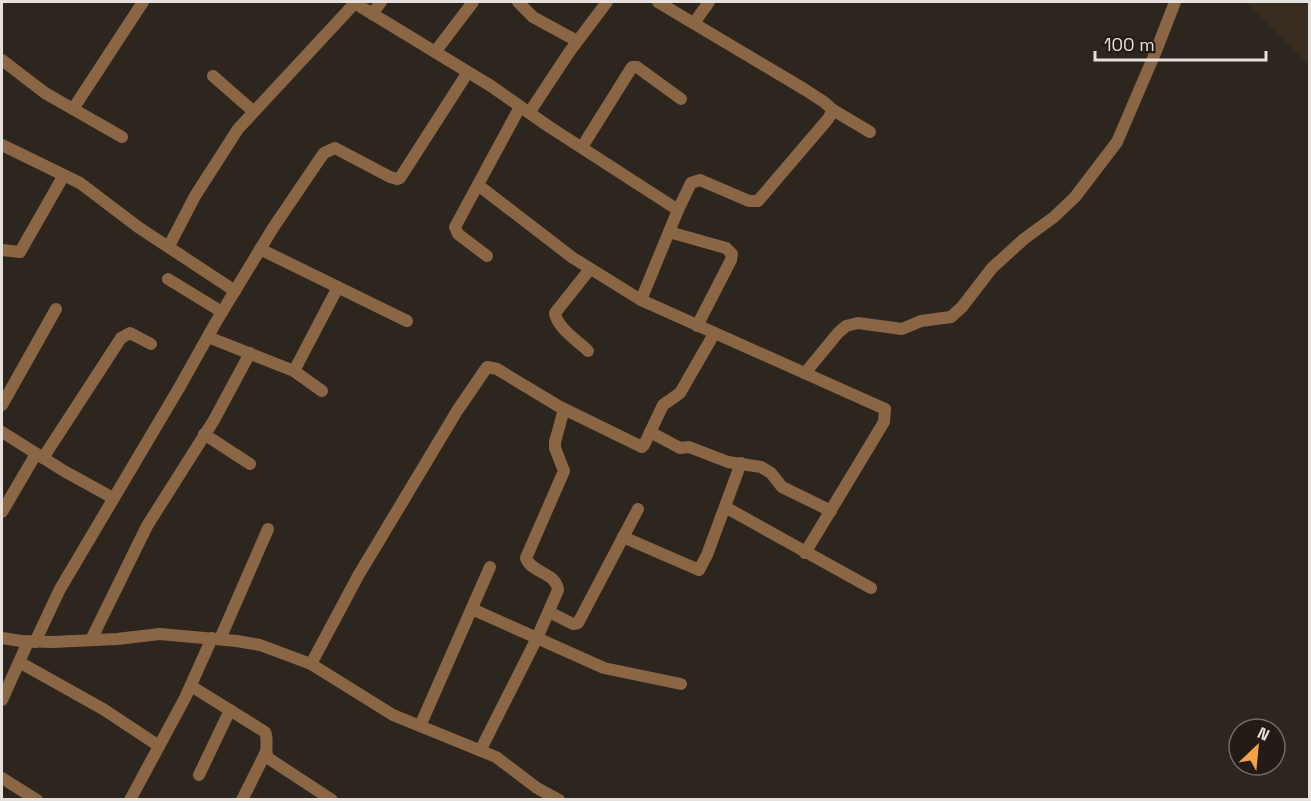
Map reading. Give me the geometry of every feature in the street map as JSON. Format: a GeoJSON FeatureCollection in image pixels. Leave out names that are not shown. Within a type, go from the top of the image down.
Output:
{"type":"FeatureCollection","features":[{"type":"Feature","properties":{"kind":"street"},"geometry":{"type":"LineString","coordinates":[[169,246],[195,196],[238,129],[354,2],[468,72],[678,210]]}},
{"type":"Feature","properties":{"kind":"street"},"geometry":{"type":"LineString","coordinates":[[372,14],[381,2]]}},
{"type":"Feature","properties":{"kind":"street"},"geometry":{"type":"LineString","coordinates":[[435,51],[473,2]]}},
{"type":"Feature","properties":{"kind":"street"},"geometry":{"type":"LineString","coordinates":[[518,2],[533,16],[577,41]]}},
{"type":"Feature","properties":{"kind":"street"},"geometry":{"type":"LineString","coordinates":[[488,256],[458,234],[455,227],[524,110],[607,2]]}},
{"type":"Feature","properties":{"kind":"street"},"geometry":{"type":"LineString","coordinates":[[658,2],[818,97],[833,110],[870,132]]}},
{"type":"Feature","properties":{"kind":"street"},"geometry":{"type":"LineString","coordinates":[[694,23],[709,2]]}},
{"type":"Feature","properties":{"kind":"street"},"geometry":{"type":"LineString","coordinates":[[805,373],[846,326],[858,323],[902,329],[921,321],[951,317],[962,307],[992,268],[1075,197],[1117,142],[1175,2]]}},
{"type":"Feature","properties":{"kind":"street"},"geometry":{"type":"LineString","coordinates":[[73,109],[139,3]]}},
{"type":"Feature","properties":{"kind":"street"},"geometry":{"type":"LineString","coordinates":[[2,60],[45,93],[122,137]]}},
{"type":"Feature","properties":{"kind":"street"},"geometry":{"type":"LineString","coordinates":[[582,147],[632,66],[638,67],[681,99]]}},
{"type":"Feature","properties":{"kind":"street"},"geometry":{"type":"LineString","coordinates":[[2,700],[19,662],[60,589],[222,312],[260,249],[319,160],[329,150],[335,148],[390,177],[400,178],[468,72]]}},
{"type":"Feature","properties":{"kind":"street"},"geometry":{"type":"LineString","coordinates":[[213,76],[253,111]]}},
{"type":"Feature","properties":{"kind":"street"},"geometry":{"type":"LineString","coordinates":[[641,300],[691,183],[700,180],[749,201],[758,201],[828,119],[833,110]]}},
{"type":"Feature","properties":{"kind":"street"},"geometry":{"type":"LineString","coordinates":[[2,145],[64,175],[95,194],[138,227],[235,291]]}},
{"type":"Feature","properties":{"kind":"street"},"geometry":{"type":"LineString","coordinates":[[2,250],[20,252],[64,175]]}},
{"type":"Feature","properties":{"kind":"street"},"geometry":{"type":"LineString","coordinates":[[478,185],[543,236],[641,300],[885,409],[884,422],[805,553]]}},
{"type":"Feature","properties":{"kind":"street"},"geometry":{"type":"LineString","coordinates":[[669,232],[726,248],[732,255],[697,326]]}},
{"type":"Feature","properties":{"kind":"street"},"geometry":{"type":"LineString","coordinates":[[260,249],[407,321]]}},
{"type":"Feature","properties":{"kind":"street"},"geometry":{"type":"LineString","coordinates":[[588,351],[560,325],[555,319],[555,314],[556,309],[591,269]]}},
{"type":"Feature","properties":{"kind":"street"},"geometry":{"type":"LineString","coordinates":[[168,279],[222,312]]}},
{"type":"Feature","properties":{"kind":"street"},"geometry":{"type":"LineString","coordinates":[[294,371],[338,287]]}},
{"type":"Feature","properties":{"kind":"street"},"geometry":{"type":"LineString","coordinates":[[2,405],[56,309]]}},
{"type":"Feature","properties":{"kind":"street"},"geometry":{"type":"LineString","coordinates":[[2,512],[121,338],[130,333],[151,344]]}},
{"type":"Feature","properties":{"kind":"street"},"geometry":{"type":"LineString","coordinates":[[311,664],[358,576],[457,411],[487,367],[497,369],[564,409],[642,447],[663,405],[680,393],[714,334]]}},
{"type":"Feature","properties":{"kind":"street"},"geometry":{"type":"LineString","coordinates":[[208,337],[294,371],[322,391]]}},
{"type":"Feature","properties":{"kind":"street"},"geometry":{"type":"LineString","coordinates":[[91,640],[147,526],[204,434],[250,353]]}},
{"type":"Feature","properties":{"kind":"street"},"geometry":{"type":"LineString","coordinates":[[481,749],[537,638],[558,590],[558,585],[554,580],[529,565],[525,558],[564,471],[555,442],[564,409]]}},
{"type":"Feature","properties":{"kind":"street"},"geometry":{"type":"LineString","coordinates":[[2,432],[113,498]]}},
{"type":"Feature","properties":{"kind":"street"},"geometry":{"type":"LineString","coordinates":[[650,432],[680,448],[692,447],[728,462],[753,464],[766,469],[782,487],[831,511]]}},
{"type":"Feature","properties":{"kind":"street"},"geometry":{"type":"LineString","coordinates":[[204,434],[250,464]]}},
{"type":"Feature","properties":{"kind":"street"},"geometry":{"type":"LineString","coordinates":[[623,537],[699,570],[707,555],[741,463]]}},
{"type":"Feature","properties":{"kind":"street"},"geometry":{"type":"LineString","coordinates":[[725,507],[871,588]]}},
{"type":"Feature","properties":{"kind":"street"},"geometry":{"type":"LineString","coordinates":[[549,612],[573,624],[578,623],[638,509]]}},
{"type":"Feature","properties":{"kind":"street"},"geometry":{"type":"LineString","coordinates":[[130,800],[216,639],[268,529]]}},
{"type":"Feature","properties":{"kind":"street"},"geometry":{"type":"LineString","coordinates":[[420,726],[490,567]]}},
{"type":"Feature","properties":{"kind":"street"},"geometry":{"type":"LineString","coordinates":[[472,609],[604,668],[681,684]]}},
{"type":"Feature","properties":{"kind":"street"},"geometry":{"type":"LineString","coordinates":[[2,638],[32,642],[160,634],[260,645],[311,664],[393,715],[481,749],[496,757],[537,788],[559,800]]}},
{"type":"Feature","properties":{"kind":"street"},"geometry":{"type":"LineString","coordinates":[[19,662],[103,709],[159,746]]}},
{"type":"Feature","properties":{"kind":"street"},"geometry":{"type":"LineString","coordinates":[[191,686],[265,732],[267,736],[266,752],[242,800]]}},
{"type":"Feature","properties":{"kind":"street"},"geometry":{"type":"LineString","coordinates":[[199,775],[230,710]]}},
{"type":"Feature","properties":{"kind":"street"},"geometry":{"type":"LineString","coordinates":[[266,752],[273,761],[332,800]]}},
{"type":"Feature","properties":{"kind":"street"},"geometry":{"type":"LineString","coordinates":[[2,778],[37,800]]}},
{"type":"Feature","properties":{"kind":"shaded area"},"geometry":{"type":"Polygon","coordinates":[[[1246,2],[1309,2],[1309,65],[1246,2]]]}}]}
